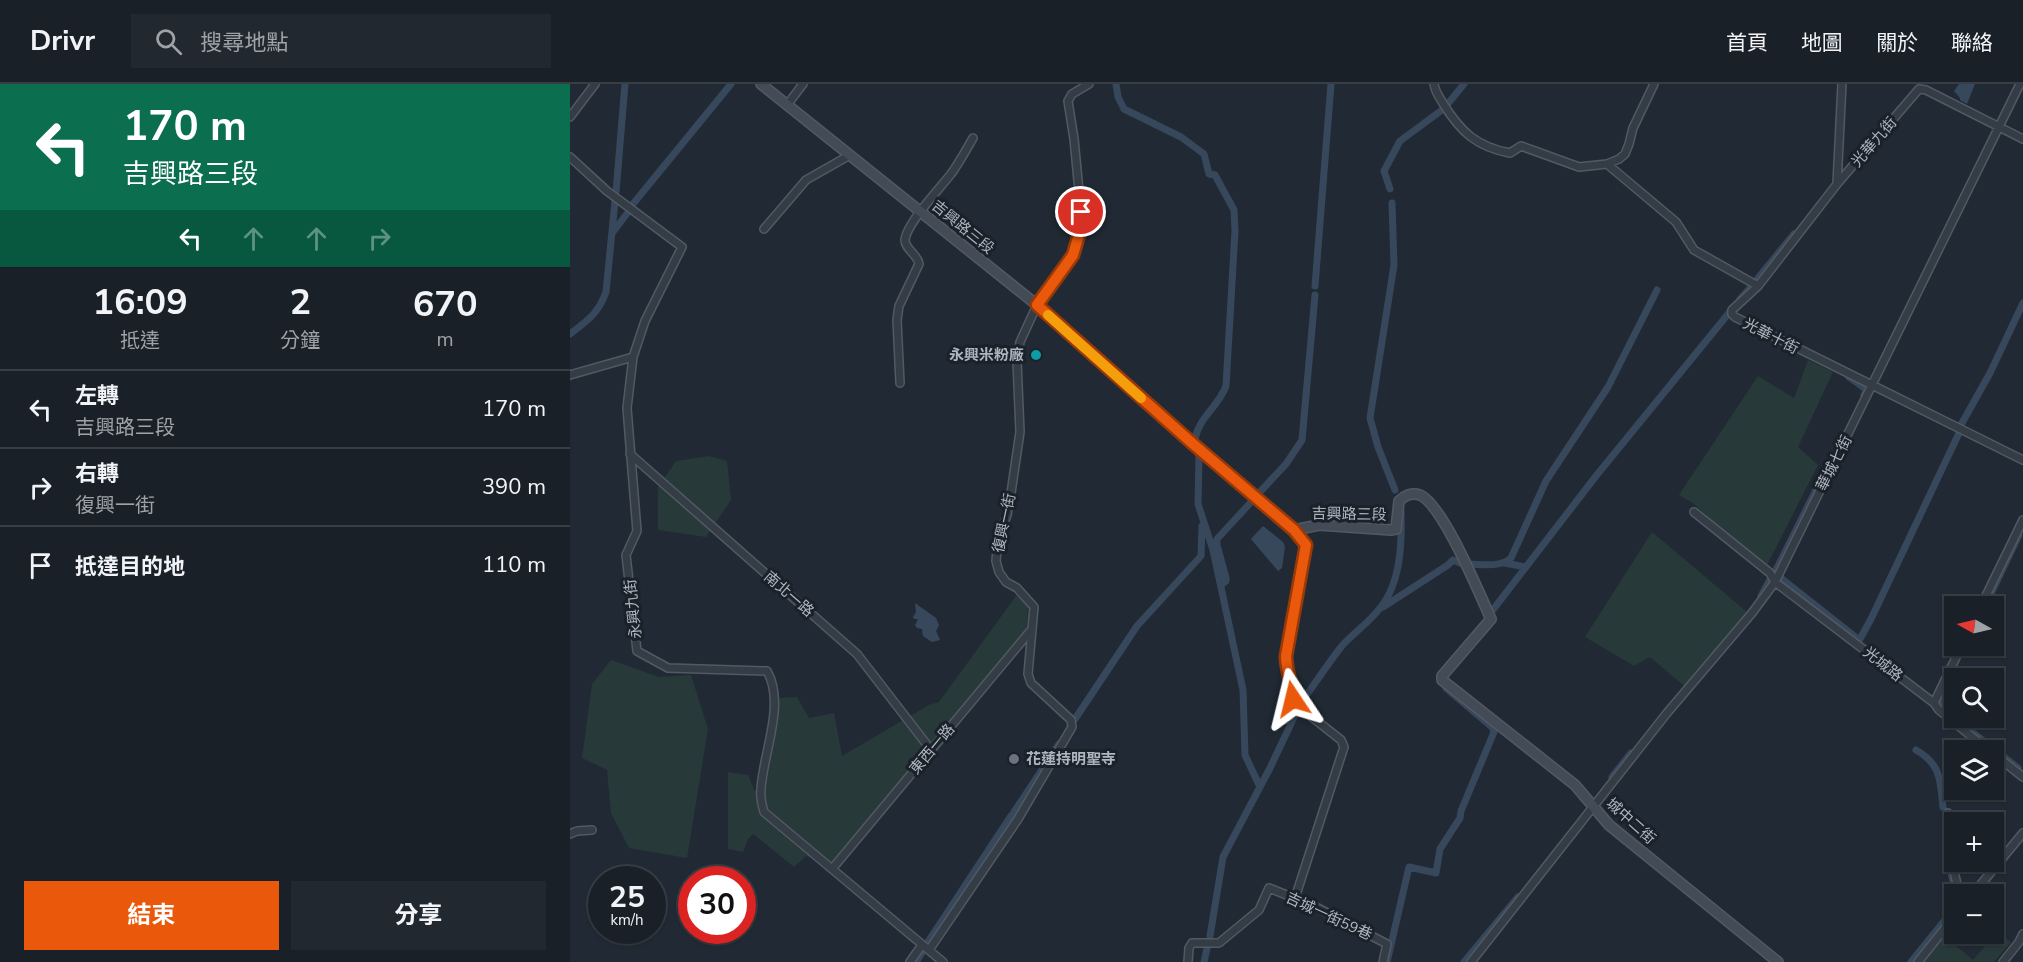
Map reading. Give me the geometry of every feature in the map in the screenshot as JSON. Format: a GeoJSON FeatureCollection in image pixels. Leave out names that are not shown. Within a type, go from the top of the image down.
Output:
{"type":"FeatureCollection","features":[{"type":"Feature","properties":{"kind":"street"},"geometry":{"type":"LineString","coordinates":[[570,117],[595,84]]}},
{"type":"Feature","properties":{"kind":"street","name":"吉興路三段"},"geometry":{"type":"LineString","coordinates":[[761,84],[1037,305],[1294,530],[1319,525],[1396,529],[1399,501],[1404,496],[1414,494],[1421,496],[1443,520],[1491,619],[1442,676]]}},
{"type":"Feature","properties":{"kind":"street"},"geometry":{"type":"LineString","coordinates":[[787,105],[802,84]]}},
{"type":"Feature","properties":{"kind":"street","name":"復興一街"},"geometry":{"type":"LineString","coordinates":[[910,962],[925,948],[1018,819],[1072,728],[1071,720],[1031,683],[1028,675],[1034,607],[1017,588],[1006,582],[999,572],[996,561],[998,539],[1007,515],[1020,432],[1018,351],[1037,305],[1073,255],[1078,238],[1081,212],[1068,101],[1072,94],[1089,84]]}},
{"type":"Feature","properties":{"kind":"street"},"geometry":{"type":"LineString","coordinates":[[1434,84],[1435,90],[1456,124],[1468,136],[1501,151],[1510,153],[1521,146],[1579,167],[1607,164],[1624,154],[1633,128],[1654,84]]}},
{"type":"Feature","properties":{"kind":"street"},"geometry":{"type":"LineString","coordinates":[[1837,184],[1842,84]]}},
{"type":"Feature","properties":{"kind":"street","name":"華城七街"},"geometry":{"type":"LineString","coordinates":[[1471,962],[1667,713],[1752,613],[1775,582],[2020,84]]}},
{"type":"Feature","properties":{"kind":"street","name":"光華九街"},"geometry":{"type":"LineString","coordinates":[[1758,286],[1837,184],[1919,89],[1926,90],[2023,139]]}},
{"type":"Feature","properties":{"kind":"street"},"geometry":{"type":"LineString","coordinates":[[900,383],[897,320],[899,306],[919,264],[917,257],[905,241],[921,212],[952,173],[973,138]]}},
{"type":"Feature","properties":{"kind":"street"},"geometry":{"type":"LineString","coordinates":[[764,229],[806,180],[850,155]]}},
{"type":"Feature","properties":{"kind":"street","name":"永興九街"},"geometry":{"type":"LineString","coordinates":[[570,157],[607,191],[682,247],[645,321],[633,357],[627,408],[637,531],[627,555],[638,651],[668,668],[767,670],[776,696],[761,790],[764,812],[943,962]]}},
{"type":"Feature","properties":{"kind":"street"},"geometry":{"type":"LineString","coordinates":[[1607,164],[1676,222],[1694,250],[1758,286]]}},
{"type":"Feature","properties":{"kind":"street","name":"光華十街"},"geometry":{"type":"LineString","coordinates":[[1758,286],[1732,310],[1735,318],[2023,460]]}},
{"type":"Feature","properties":{"kind":"street"},"geometry":{"type":"LineString","coordinates":[[570,375],[633,357]]}},
{"type":"Feature","properties":{"kind":"street","name":"南北一路"},"geometry":{"type":"LineString","coordinates":[[630,454],[857,654],[931,750]]}},
{"type":"Feature","properties":{"kind":"street","name":"光城路"},"geometry":{"type":"LineString","coordinates":[[1694,512],[1770,573],[1775,582],[1934,703],[1939,710],[1976,740]]}},
{"type":"Feature","properties":{"kind":"street"},"geometry":{"type":"LineString","coordinates":[[1986,596],[2023,520]]}},
{"type":"Feature","properties":{"kind":"street"},"geometry":{"type":"LineString","coordinates":[[1294,530],[1306,545],[1286,656],[1293,699],[1303,710],[1341,740],[1344,747],[1295,898]]}},
{"type":"Feature","properties":{"kind":"street","name":"東西一路"},"geometry":{"type":"LineString","coordinates":[[832,869],[1032,629]]}},
{"type":"Feature","properties":{"kind":"street"},"geometry":{"type":"LineString","coordinates":[[1934,703],[1957,656]]}},
{"type":"Feature","properties":{"kind":"street","name":"城中二街"},"geometry":{"type":"LineString","coordinates":[[1442,676],[1442,680],[1575,785],[1609,825],[1778,962]]}},
{"type":"Feature","properties":{"kind":"street"},"geometry":{"type":"LineString","coordinates":[[2004,761],[2021,772]]}},
{"type":"Feature","properties":{"kind":"street"},"geometry":{"type":"LineString","coordinates":[[570,834],[592,830]]}},
{"type":"Feature","properties":{"kind":"street"},"geometry":{"type":"LineString","coordinates":[[1981,884],[2023,833]]}},
{"type":"Feature","properties":{"kind":"street","name":"吉城一街59巷"},"geometry":{"type":"LineString","coordinates":[[1188,962],[1189,948],[1192,943],[1219,943],[1259,910],[1269,888],[1314,906],[1386,944],[1383,962]]}},
{"type":"Feature","properties":{"kind":"street"},"geometry":{"type":"LineString","coordinates":[[1918,962],[1944,930]]}},
{"type":"Feature","properties":{"kind":"street"},"geometry":{"type":"LineString","coordinates":[[2003,962],[2023,934]]}},
{"type":"Feature","properties":{"kind":"shaded area"},"geometry":{"type":"Polygon","coordinates":[[[1808,360],[1833,372],[1798,447],[1818,465],[1765,569],[1693,503],[1679,495],[1758,376],[1794,398],[1808,360]]]}},
{"type":"Feature","properties":{"kind":"shaded area"},"geometry":{"type":"Polygon","coordinates":[[[709,456],[727,461],[731,500],[706,537],[658,530],[658,487],[676,461],[709,456]]]}},
{"type":"Feature","properties":{"kind":"shaded area"},"geometry":{"type":"Polygon","coordinates":[[[1652,532],[1747,612],[1684,686],[1650,657],[1634,666],[1585,637],[1652,532]]]}},
{"type":"Feature","properties":{"kind":"shaded area"},"geometry":{"type":"Polygon","coordinates":[[[1016,596],[1028,606],[1026,636],[832,865],[806,856],[794,867],[753,834],[748,839],[743,852],[728,849],[728,772],[748,775],[755,791],[759,792],[777,698],[797,697],[809,718],[834,713],[842,756],[929,705],[939,702],[1016,596]]]}},
{"type":"Feature","properties":{"kind":"shaded area"},"geometry":{"type":"Polygon","coordinates":[[[611,660],[659,677],[691,675],[708,729],[687,858],[629,848],[611,813],[607,770],[582,758],[592,684],[611,660]]]}},
{"type":"Feature","properties":{"kind":"shaded area"},"geometry":{"type":"Polygon","coordinates":[[[1943,935],[1944,944],[1954,944],[1973,960],[1987,944],[2004,944],[2004,937],[2011,942],[1994,962],[1922,962],[1943,935]]]}},
{"type":"Feature","properties":{"kind":"water"},"geometry":{"type":"Polygon","coordinates":[[[1959,84],[1975,84],[1967,104],[1960,100],[1954,91],[1959,84]]]}},
{"type":"Feature","properties":{"kind":"water"},"geometry":{"type":"Polygon","coordinates":[[[1263,526],[1283,542],[1285,547],[1282,568],[1278,571],[1251,539],[1263,526]]]}},
{"type":"Feature","properties":{"kind":"water"},"geometry":{"type":"Polygon","coordinates":[[[915,603],[936,618],[939,625],[936,631],[940,640],[932,642],[923,636],[922,629],[917,628],[915,625],[918,619],[913,617],[916,612],[915,603]]]}},
{"type":"Feature","properties":{"kind":"waterway"},"geometry":{"type":"LineString","coordinates":[[616,192],[625,84]]}},
{"type":"Feature","properties":{"kind":"waterway"},"geometry":{"type":"LineString","coordinates":[[633,204],[731,84]]}},
{"type":"Feature","properties":{"kind":"waterway"},"geometry":{"type":"LineString","coordinates":[[1116,84],[1118,97],[1124,109],[1181,137],[1204,154],[1209,174],[1215,175],[1234,210],[1235,231],[1226,386],[1219,400],[1201,424],[1195,439]]}},
{"type":"Feature","properties":{"kind":"waterway"},"geometry":{"type":"LineString","coordinates":[[1315,286],[1331,84]]}},
{"type":"Feature","properties":{"kind":"waterway"},"geometry":{"type":"LineString","coordinates":[[1446,106],[1464,84]]}},
{"type":"Feature","properties":{"kind":"waterway"},"geometry":{"type":"LineString","coordinates":[[1390,189],[1384,171],[1400,141],[1442,110]]}},
{"type":"Feature","properties":{"kind":"waterway"},"geometry":{"type":"LineString","coordinates":[[570,334],[596,311],[606,292],[615,201]]}},
{"type":"Feature","properties":{"kind":"waterway"},"geometry":{"type":"LineString","coordinates":[[1392,203],[1394,265],[1370,418],[1378,447],[1395,490]]}},
{"type":"Feature","properties":{"kind":"waterway"},"geometry":{"type":"LineString","coordinates":[[613,232],[629,211]]}},
{"type":"Feature","properties":{"kind":"waterway"},"geometry":{"type":"LineString","coordinates":[[1754,283],[1794,234]]}},
{"type":"Feature","properties":{"kind":"waterway"},"geometry":{"type":"LineString","coordinates":[[1740,299],[1750,288]]}},
{"type":"Feature","properties":{"kind":"waterway"},"geometry":{"type":"LineString","coordinates":[[1468,564],[1496,564],[1511,558],[1546,481],[1608,387],[1657,290]]}},
{"type":"Feature","properties":{"kind":"waterway"},"geometry":{"type":"LineString","coordinates":[[1258,494],[1286,464],[1302,440],[1315,295]]}},
{"type":"Feature","properties":{"kind":"waterway"},"geometry":{"type":"LineString","coordinates":[[1962,423],[1990,373],[2023,303]]}},
{"type":"Feature","properties":{"kind":"waterway"},"geometry":{"type":"LineString","coordinates":[[1492,611],[1596,476],[1733,308]]}},
{"type":"Feature","properties":{"kind":"waterway"},"geometry":{"type":"LineString","coordinates":[[1849,377],[1867,390],[1864,395]]}},
{"type":"Feature","properties":{"kind":"waterway"},"geometry":{"type":"LineString","coordinates":[[1782,579],[1860,639],[1960,431]]}},
{"type":"Feature","properties":{"kind":"waterway"},"geometry":{"type":"LineString","coordinates":[[1199,455],[1198,504],[1213,550],[1243,690],[1245,755],[1260,787]]}},
{"type":"Feature","properties":{"kind":"waterway"},"geometry":{"type":"LineString","coordinates":[[1775,572],[1829,464]]}},
{"type":"Feature","properties":{"kind":"waterway"},"geometry":{"type":"LineString","coordinates":[[1221,585],[1226,578],[1217,539],[1253,500]]}},
{"type":"Feature","properties":{"kind":"waterway"},"geometry":{"type":"LineString","coordinates":[[1301,703],[1341,647],[1371,618],[1387,598],[1399,562],[1401,511]]}},
{"type":"Feature","properties":{"kind":"waterway"},"geometry":{"type":"LineString","coordinates":[[1075,719],[1137,626],[1201,556],[1202,526]]}},
{"type":"Feature","properties":{"kind":"waterway"},"geometry":{"type":"LineString","coordinates":[[1990,596],[2019,535]]}},
{"type":"Feature","properties":{"kind":"waterway"},"geometry":{"type":"LineString","coordinates":[[1383,607],[1453,560],[1460,563]]}},
{"type":"Feature","properties":{"kind":"waterway"},"geometry":{"type":"LineString","coordinates":[[1505,563],[1525,567]]}},
{"type":"Feature","properties":{"kind":"waterway"},"geometry":{"type":"LineString","coordinates":[[1761,596],[1771,578]]}},
{"type":"Feature","properties":{"kind":"waterway"},"geometry":{"type":"LineString","coordinates":[[1387,962],[1409,867],[1436,873],[1440,849],[1460,818],[1494,732],[1492,727],[1446,688]]}},
{"type":"Feature","properties":{"kind":"waterway"},"geometry":{"type":"LineString","coordinates":[[1944,689],[1938,702],[1944,710]]}},
{"type":"Feature","properties":{"kind":"waterway"},"geometry":{"type":"LineString","coordinates":[[1210,936],[1223,857],[1297,711]]}},
{"type":"Feature","properties":{"kind":"waterway"},"geometry":{"type":"LineString","coordinates":[[1967,728],[2018,768]]}},
{"type":"Feature","properties":{"kind":"waterway"},"geometry":{"type":"LineString","coordinates":[[1014,812],[1059,744]]}},
{"type":"Feature","properties":{"kind":"waterway"},"geometry":{"type":"LineString","coordinates":[[1916,750],[1931,762],[1938,774],[1943,807]]}},
{"type":"Feature","properties":{"kind":"waterway"},"geometry":{"type":"LineString","coordinates":[[1612,777],[1631,753]]}},
{"type":"Feature","properties":{"kind":"waterway"},"geometry":{"type":"LineString","coordinates":[[926,945],[1011,816]]}},
{"type":"Feature","properties":{"kind":"waterway"},"geometry":{"type":"LineString","coordinates":[[1951,872],[1954,884]]}},
{"type":"Feature","properties":{"kind":"waterway"},"geometry":{"type":"LineString","coordinates":[[1464,962],[1518,897]]}},
{"type":"Feature","properties":{"kind":"waterway"},"geometry":{"type":"LineString","coordinates":[[1911,962],[1944,921]]}},
{"type":"Feature","properties":{"kind":"waterway"},"geometry":{"type":"LineString","coordinates":[[1204,962],[1208,944]]}},
{"type":"Feature","properties":{"kind":"waterway"},"geometry":{"type":"LineString","coordinates":[[916,962],[923,951]]}},
{"type":"Feature","properties":{"kind":"slow traffic"},"geometry":{"type":"LineString","coordinates":[[1048,315],[1141,398]]}},
{"type":"Feature","properties":{"kind":"place","name":"永興米粉廠"},"geometry":{"type":"Point","coordinates":[1036,355]}},
{"type":"Feature","properties":{"kind":"place","name":"花蓮持明聖寺"},"geometry":{"type":"Point","coordinates":[1014,759]}},
{"type":"Feature","properties":{"kind":"route"},"geometry":{"type":"LineString","coordinates":[[1081,212],[1078,238],[1073,255],[1037,305],[1294,530],[1306,545],[1286,656],[1293,699]]}}]}
